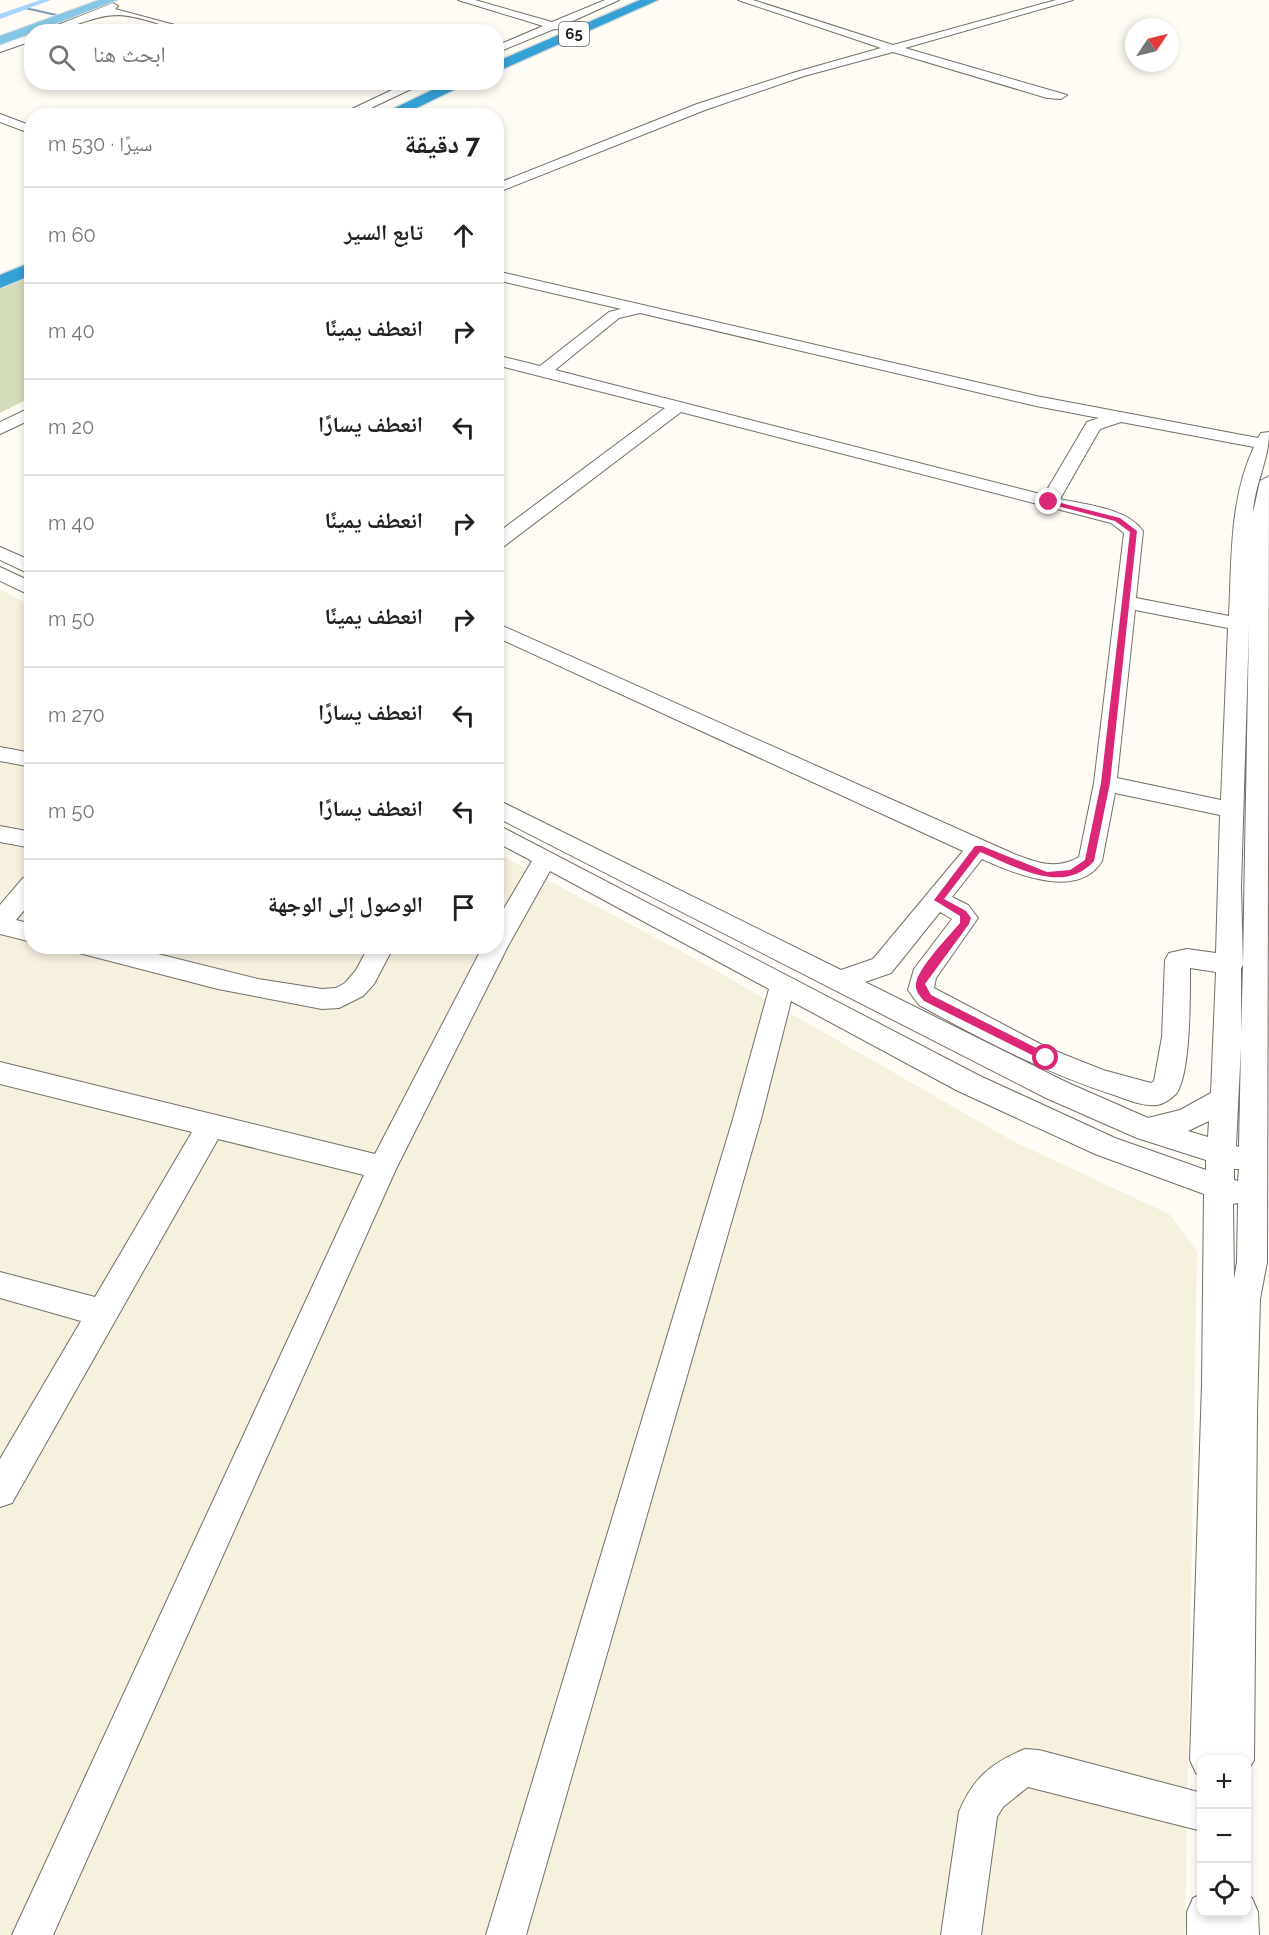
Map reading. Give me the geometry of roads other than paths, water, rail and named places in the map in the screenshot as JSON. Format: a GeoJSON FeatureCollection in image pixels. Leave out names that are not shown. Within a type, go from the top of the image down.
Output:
{"type":"FeatureCollection","features":[{"type":"Feature","properties":{"kind":"highway","name":"65"},"geometry":{"type":"LineString","coordinates":[[504,54],[563,25],[634,0]]}},
{"type":"Feature","properties":{"kind":"highway","name":"65"},"geometry":{"type":"LineString","coordinates":[[504,55],[651,0]]}},
{"type":"Feature","properties":{"kind":"highway"},"geometry":{"type":"LineString","coordinates":[[384,108],[423,90]]}},
{"type":"Feature","properties":{"kind":"highway"},"geometry":{"type":"LineString","coordinates":[[404,108],[445,90]]}},
{"type":"Feature","properties":{"kind":"highway"},"geometry":{"type":"LineString","coordinates":[[0,273],[24,263]]}},
{"type":"Feature","properties":{"kind":"highway"},"geometry":{"type":"LineString","coordinates":[[0,282],[24,272]]}},
{"type":"Feature","properties":{"kind":"main road"},"geometry":{"type":"LineString","coordinates":[[37,24],[97,6]]}},
{"type":"Feature","properties":{"kind":"main road"},"geometry":{"type":"LineString","coordinates":[[60,24],[115,6]]}},
{"type":"Feature","properties":{"kind":"main road"},"geometry":{"type":"LineString","coordinates":[[0,35],[24,28]]}},
{"type":"Feature","properties":{"kind":"main road"},"geometry":{"type":"LineString","coordinates":[[0,41],[24,35]]}},
{"type":"Feature","properties":{"kind":"street"},"geometry":{"type":"LineString","coordinates":[[115,6],[130,0]]}},
{"type":"Feature","properties":{"kind":"street"},"geometry":{"type":"LineString","coordinates":[[463,0],[563,25],[614,0]]}},
{"type":"Feature","properties":{"kind":"street"},"geometry":{"type":"LineString","coordinates":[[743,0],[1047,94],[1061,95],[900,48],[755,0]]}},
{"type":"Feature","properties":{"kind":"street"},"geometry":{"type":"LineString","coordinates":[[504,186],[701,107],[800,74],[1068,0]]}},
{"type":"Feature","properties":{"kind":"street"},"geometry":{"type":"LineString","coordinates":[[61,24],[97,6],[115,6],[171,24]]}},
{"type":"Feature","properties":{"kind":"street"},"geometry":{"type":"LineString","coordinates":[[538,19],[563,25]]}},
{"type":"Feature","properties":{"kind":"street"},"geometry":{"type":"LineString","coordinates":[[0,50],[24,37]]}},
{"type":"Feature","properties":{"kind":"street"},"geometry":{"type":"LineString","coordinates":[[504,192],[642,137],[785,85],[900,48]]}},
{"type":"Feature","properties":{"kind":"street"},"geometry":{"type":"LineString","coordinates":[[356,108],[387,90]]}},
{"type":"Feature","properties":{"kind":"street"},"geometry":{"type":"LineString","coordinates":[[0,118],[24,127]]}},
{"type":"Feature","properties":{"kind":"street"},"geometry":{"type":"LineString","coordinates":[[504,270],[1026,391],[1266,451]]}},
{"type":"Feature","properties":{"kind":"street"},"geometry":{"type":"LineString","coordinates":[[504,277],[611,308],[638,309],[1082,411],[1217,435],[1242,448],[1266,451]]}},
{"type":"Feature","properties":{"kind":"street"},"geometry":{"type":"LineString","coordinates":[[543,372],[611,308]]}},
{"type":"Feature","properties":{"kind":"street"},"geometry":{"type":"LineString","coordinates":[[504,362],[1118,519],[1134,531],[1105,783],[1090,861],[1072,873],[1046,875],[978,848],[504,633]]}},
{"type":"Feature","properties":{"kind":"street"},"geometry":{"type":"LineString","coordinates":[[0,419],[24,406]]}},
{"type":"Feature","properties":{"kind":"street"},"geometry":{"type":"LineString","coordinates":[[504,537],[677,407]]}},
{"type":"Feature","properties":{"kind":"street"},"geometry":{"type":"LineString","coordinates":[[1082,411],[1093,426]]}},
{"type":"Feature","properties":{"kind":"street"},"geometry":{"type":"LineString","coordinates":[[0,429],[24,416]]}},
{"type":"Feature","properties":{"kind":"street"},"geometry":{"type":"LineString","coordinates":[[1049,502],[1093,426],[1116,418]]}},
{"type":"Feature","properties":{"kind":"street"},"geometry":{"type":"LineString","coordinates":[[1209,1755],[1243,1366],[1245,1299],[1261,1257],[1261,1149],[1252,970],[1256,629],[1245,498],[1266,451]]}},
{"type":"Feature","properties":{"kind":"street"},"geometry":{"type":"LineString","coordinates":[[0,553],[24,565]]}},
{"type":"Feature","properties":{"kind":"street"},"geometry":{"type":"LineString","coordinates":[[0,573],[24,586]]}},
{"type":"Feature","properties":{"kind":"street"},"geometry":{"type":"LineString","coordinates":[[1126,602],[1256,629]]}},
{"type":"Feature","properties":{"kind":"street"},"geometry":{"type":"LineString","coordinates":[[0,754],[24,758]]}},
{"type":"Feature","properties":{"kind":"street"},"geometry":{"type":"LineString","coordinates":[[1105,783],[1252,817]]}},
{"type":"Feature","properties":{"kind":"street"},"geometry":{"type":"LineString","coordinates":[[504,811],[1056,1090],[1147,1130],[1221,1154],[1261,1149]]}},
{"type":"Feature","properties":{"kind":"street"},"geometry":{"type":"LineString","coordinates":[[0,834],[24,838]]}},
{"type":"Feature","properties":{"kind":"street"},"geometry":{"type":"LineString","coordinates":[[504,836],[968,1083],[1106,1146],[1261,1200]]}},
{"type":"Feature","properties":{"kind":"street"},"geometry":{"type":"LineString","coordinates":[[841,980],[882,966],[978,848]]}},
{"type":"Feature","properties":{"kind":"street"},"geometry":{"type":"LineString","coordinates":[[504,932],[546,858]]}},
{"type":"Feature","properties":{"kind":"street"},"geometry":{"type":"LineString","coordinates":[[24,894],[0,924],[24,931]]}},
{"type":"Feature","properties":{"kind":"street"},"geometry":{"type":"LineString","coordinates":[[938,900],[959,911],[966,918],[923,976],[921,990],[928,998],[1046,1058],[1130,1090],[1155,1095],[1166,1086],[1175,1037],[1178,960],[1187,958],[1252,970]]}},
{"type":"Feature","properties":{"kind":"street"},"geometry":{"type":"LineString","coordinates":[[121,954],[289,995],[326,1001],[349,994],[358,986],[377,954]]}},
{"type":"Feature","properties":{"kind":"street"},"geometry":{"type":"LineString","coordinates":[[32,1935],[382,1168],[492,954]]}},
{"type":"Feature","properties":{"kind":"street"},"geometry":{"type":"LineString","coordinates":[[882,966],[885,986],[894,1008]]}},
{"type":"Feature","properties":{"kind":"street"},"geometry":{"type":"LineString","coordinates":[[1235,1755],[1226,1574],[1219,1187],[1228,1041],[1252,970]]}},
{"type":"Feature","properties":{"kind":"street"},"geometry":{"type":"LineString","coordinates":[[506,1935],[743,1130],[783,983]]}},
{"type":"Feature","properties":{"kind":"street"},"geometry":{"type":"LineString","coordinates":[[0,1073],[382,1168]]}},
{"type":"Feature","properties":{"kind":"street"},"geometry":{"type":"LineString","coordinates":[[1147,1130],[1187,1120],[1223,1100]]}},
{"type":"Feature","properties":{"kind":"street"},"geometry":{"type":"LineString","coordinates":[[0,1491],[211,1125]]}},
{"type":"Feature","properties":{"kind":"street"},"geometry":{"type":"LineString","coordinates":[[0,1285],[102,1313]]}},
{"type":"Feature","properties":{"kind":"street"},"geometry":{"type":"LineString","coordinates":[[961,1935],[978,1812],[988,1793],[1025,1768],[1039,1769],[1197,1811]]}},
{"type":"Feature","properties":{"kind":"street"},"geometry":{"type":"LineString","coordinates":[[1207,1917],[1207,1935]]}},
{"type":"Feature","properties":{"kind":"street"},"geometry":{"type":"LineString","coordinates":[[1238,1917],[1239,1935]]}},
{"type":"Feature","properties":{"kind":"waterway"},"geometry":{"type":"LineString","coordinates":[[0,17],[47,0]]}},
{"type":"Feature","properties":{"kind":"waterway"},"geometry":{"type":"LineString","coordinates":[[25,8],[79,20]]}}]}
